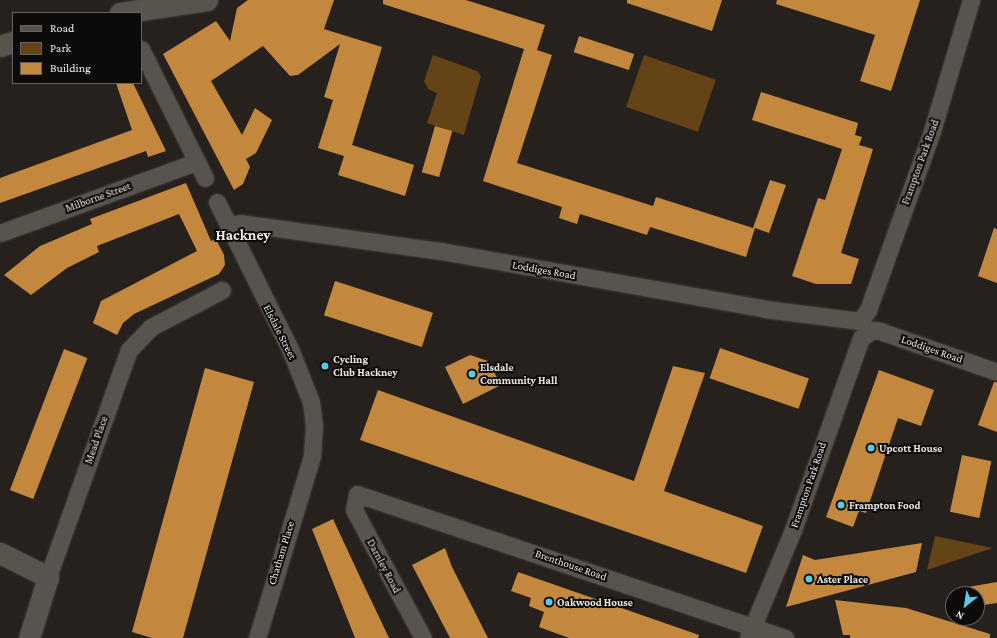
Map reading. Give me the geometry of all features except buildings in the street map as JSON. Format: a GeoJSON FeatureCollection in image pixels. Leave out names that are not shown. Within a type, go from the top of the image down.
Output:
{"type":"FeatureCollection","features":[{"type":"Feature","properties":{"kind":"street"},"geometry":{"type":"LineString","coordinates":[[117,0],[123,12]]}},
{"type":"Feature","properties":{"kind":"street"},"geometry":{"type":"LineString","coordinates":[[129,12],[207,0]]}},
{"type":"Feature","properties":{"kind":"street","name":"Frampton Park Road"},"geometry":{"type":"LineString","coordinates":[[751,633],[793,530],[857,343],[864,327],[868,310],[932,131],[971,0]]}},
{"type":"Feature","properties":{"kind":"street"},"geometry":{"type":"LineString","coordinates":[[0,46],[12,42]]}},
{"type":"Feature","properties":{"kind":"street"},"geometry":{"type":"LineString","coordinates":[[142,51],[205,178]]}},
{"type":"Feature","properties":{"kind":"street","name":"Milborne Street"},"geometry":{"type":"LineString","coordinates":[[0,233],[196,162]]}},
{"type":"Feature","properties":{"kind":"street","name":"Elsdale Street"},"geometry":{"type":"LineString","coordinates":[[216,202],[290,349],[311,402],[314,442],[307,469]]}},
{"type":"Feature","properties":{"kind":"street","name":"Loddiges Road"},"geometry":{"type":"LineString","coordinates":[[228,226],[241,223],[441,251],[864,327],[880,331],[997,372]]}},
{"type":"Feature","properties":{"kind":"street","name":"Mead Place"},"geometry":{"type":"LineString","coordinates":[[29,638],[48,577],[129,350],[151,327],[222,290]]}},
{"type":"Feature","properties":{"kind":"street","name":"Chatham Place"},"geometry":{"type":"LineString","coordinates":[[257,638],[307,469]]}},
{"type":"Feature","properties":{"kind":"street","name":"Brenthouse Road"},"geometry":{"type":"LineString","coordinates":[[357,494],[751,633],[785,638]]}},
{"type":"Feature","properties":{"kind":"street","name":"Darnley Road"},"geometry":{"type":"LineString","coordinates":[[357,494],[354,510],[423,638]]}},
{"type":"Feature","properties":{"kind":"street"},"geometry":{"type":"LineString","coordinates":[[0,553],[48,577]]}},
{"type":"Feature","properties":{"kind":"green space"},"geometry":{"type":"Polygon","coordinates":[[[433,55],[477,71],[481,76],[464,135],[427,123],[437,93],[428,89],[424,81],[433,55]]]}},
{"type":"Feature","properties":{"kind":"green space"},"geometry":{"type":"Polygon","coordinates":[[[644,55],[716,80],[698,132],[626,107],[644,55]]]}},
{"type":"Feature","properties":{"kind":"green space"},"geometry":{"type":"Polygon","coordinates":[[[935,536],[993,548],[927,570],[935,536]]]}},
{"type":"Feature","properties":{"kind":"place","name":"Cycling Club Hackney"},"geometry":{"type":"Point","coordinates":[325,366]}},
{"type":"Feature","properties":{"kind":"place","name":"Elsdale Community Hall"},"geometry":{"type":"Point","coordinates":[472,374]}},
{"type":"Feature","properties":{"kind":"place","name":"Upcott House"},"geometry":{"type":"Point","coordinates":[871,448]}},
{"type":"Feature","properties":{"kind":"place","name":"Frampton Food"},"geometry":{"type":"Point","coordinates":[841,505]}},
{"type":"Feature","properties":{"kind":"place","name":"Aster Place"},"geometry":{"type":"Point","coordinates":[809,579]}},
{"type":"Feature","properties":{"kind":"place","name":"Oakwood House"},"geometry":{"type":"Point","coordinates":[549,602]}},
{"type":"Feature","properties":{"kind":"district","name":"Hackney"},"geometry":{"type":"Point","coordinates":[243,236]}}]}
